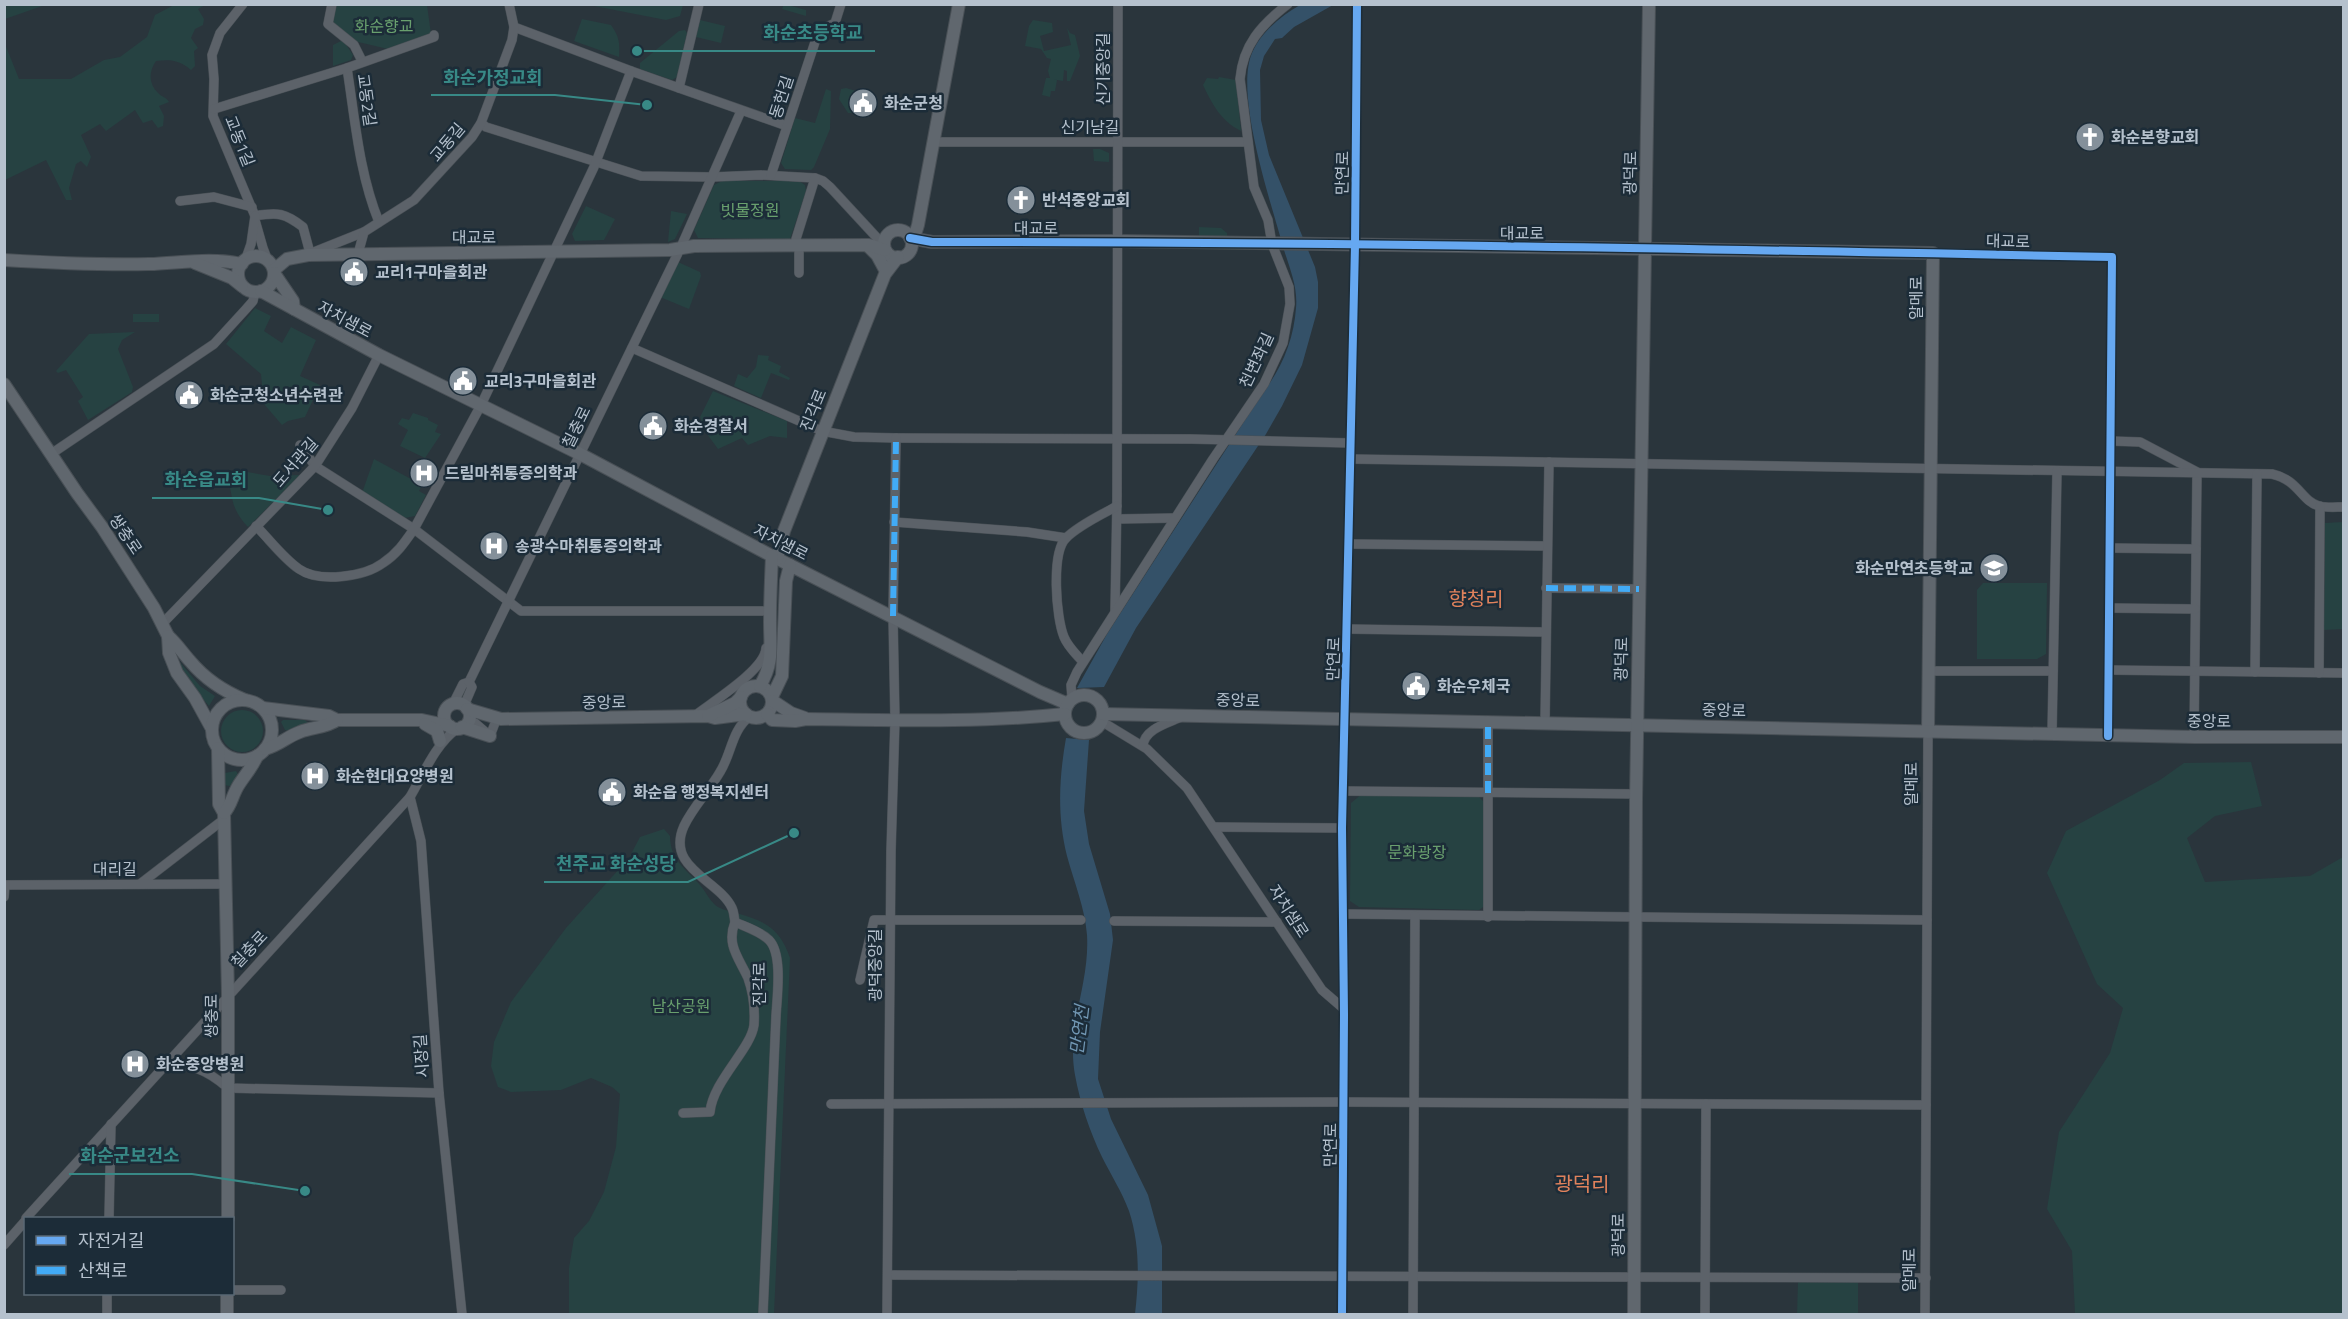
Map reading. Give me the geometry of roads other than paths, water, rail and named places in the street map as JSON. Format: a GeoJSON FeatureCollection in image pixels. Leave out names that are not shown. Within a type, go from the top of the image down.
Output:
{"type":"FeatureCollection","features":[{"type":"Feature","properties":{"kind":"street","name":"교동1길"},"geometry":{"type":"LineString","coordinates":[[243,4],[220,33],[212,55],[215,122],[254,214],[263,248],[272,268]]}},
{"type":"Feature","properties":{"kind":"street","name":"교동2길"},"geometry":{"type":"LineString","coordinates":[[332,4],[328,24],[354,45],[362,61],[347,68],[368,196],[379,222]]}},
{"type":"Feature","properties":{"kind":"street","name":"교동길"},"geometry":{"type":"LineString","coordinates":[[309,254],[364,232],[414,200],[472,137],[481,123],[512,40],[514,27],[509,4]]}},
{"type":"Feature","properties":{"kind":"street"},"geometry":{"type":"LineString","coordinates":[[679,88],[699,4]]}},
{"type":"Feature","properties":{"kind":"street","name":"동헌길"},"geometry":{"type":"LineString","coordinates":[[771,175],[819,30],[835,23],[841,4]]}},
{"type":"Feature","properties":{"kind":"street"},"geometry":{"type":"LineString","coordinates":[[481,123],[486,127],[641,176],[771,175],[815,178],[830,187],[891,256],[905,256],[917,220],[959,4]]}},
{"type":"Feature","properties":{"kind":"street","name":"신기중앙길"},"geometry":{"type":"LineString","coordinates":[[1115,612],[1118,4]]}},
{"type":"Feature","properties":{"kind":"street","name":"천변좌길"},"geometry":{"type":"LineString","coordinates":[[1068,706],[1071,685],[1083,662],[1264,384],[1286,332],[1290,304],[1289,287],[1271,228],[1254,188],[1241,96],[1242,63],[1248,45],[1257,32],[1288,4]]}},
{"type":"Feature","properties":{"kind":"street","name":"만연로"},"geometry":{"type":"LineString","coordinates":[[1342,1314],[1344,1009],[1342,828],[1355,245],[1357,4]]}},
{"type":"Feature","properties":{"kind":"street","name":"광덕로"},"geometry":{"type":"LineString","coordinates":[[1634,1314],[1636,794],[1649,4]]}},
{"type":"Feature","properties":{"kind":"street"},"geometry":{"type":"LineString","coordinates":[[514,27],[787,126]]}},
{"type":"Feature","properties":{"kind":"street"},"geometry":{"type":"LineString","coordinates":[[362,61],[434,37],[434,35]]}},
{"type":"Feature","properties":{"kind":"street"},"geometry":{"type":"LineString","coordinates":[[214,110],[347,68]]}},
{"type":"Feature","properties":{"kind":"street"},"geometry":{"type":"LineString","coordinates":[[256,526],[300,570],[329,578],[358,573],[380,565],[401,547],[414,529],[481,405],[597,161],[631,71]]}},
{"type":"Feature","properties":{"kind":"street"},"geometry":{"type":"LineString","coordinates":[[680,249],[741,111]]}},
{"type":"Feature","properties":{"kind":"street","name":"신기남길"},"geometry":{"type":"LineString","coordinates":[[933,142],[1248,142]]}},
{"type":"Feature","properties":{"kind":"street"},"geometry":{"type":"LineString","coordinates":[[799,273],[799,246],[796,239],[815,178]]}},
{"type":"Feature","properties":{"kind":"street"},"geometry":{"type":"LineString","coordinates":[[180,201],[214,197],[254,214],[272,213],[288,216],[303,227],[309,254]]}},
{"type":"Feature","properties":{"kind":"street"},"geometry":{"type":"LineString","coordinates":[[254,214],[251,244],[238,275],[254,290]]}},
{"type":"Feature","properties":{"kind":"street"},"geometry":{"type":"LineString","coordinates":[[917,220],[932,242]]}},
{"type":"Feature","properties":{"kind":"street","name":"대교로"},"geometry":{"type":"LineString","coordinates":[[272,268],[287,259],[309,254],[553,253],[680,249],[694,246],[879,245],[893,230],[910,240],[928,245],[932,242],[1117,242],[2112,256],[2111,441]]}},
{"type":"Feature","properties":{"kind":"street"},"geometry":{"type":"LineString","coordinates":[[358,255],[364,232]]}},
{"type":"Feature","properties":{"kind":"street"},"geometry":{"type":"LineString","coordinates":[[879,245],[877,255],[884,271]]}},
{"type":"Feature","properties":{"kind":"street"},"geometry":{"type":"LineString","coordinates":[[879,245],[884,271]]}},
{"type":"Feature","properties":{"kind":"street","name":"칠충로"},"geometry":{"type":"LineString","coordinates":[[28,1217],[410,797],[456,721],[464,684],[470,682],[680,249]]}},
{"type":"Feature","properties":{"kind":"street","name":"알메로"},"geometry":{"type":"LineString","coordinates":[[1925,1314],[1933,253]]}},
{"type":"Feature","properties":{"kind":"street","name":"대교로"},"geometry":{"type":"LineString","coordinates":[[195,263],[223,260],[243,262],[258,256],[272,268]]}},
{"type":"Feature","properties":{"kind":"street"},"geometry":{"type":"LineString","coordinates":[[884,271],[898,257]]}},
{"type":"Feature","properties":{"kind":"street"},"geometry":{"type":"LineString","coordinates":[[7,259],[92,265],[195,263],[254,290]]}},
{"type":"Feature","properties":{"kind":"street"},"geometry":{"type":"LineString","coordinates":[[272,268],[293,301],[294,309]]}},
{"type":"Feature","properties":{"kind":"street","name":"대교로"},"geometry":{"type":"LineString","coordinates":[[254,290],[270,285],[272,268]]}},
{"type":"Feature","properties":{"kind":"street","name":"진각로"},"geometry":{"type":"LineString","coordinates":[[760,686],[771,659],[770,611],[775,558],[884,271]]}},
{"type":"Feature","properties":{"kind":"street"},"geometry":{"type":"LineString","coordinates":[[51,454],[225,334],[253,301],[254,290]]}},
{"type":"Feature","properties":{"kind":"street","name":"자치샘로"},"geometry":{"type":"LineString","coordinates":[[254,290],[379,355],[580,454],[775,558],[1068,706]]}},
{"type":"Feature","properties":{"kind":"street"},"geometry":{"type":"LineString","coordinates":[[632,348],[822,431],[854,437],[1116,438],[1350,443]]}},
{"type":"Feature","properties":{"kind":"street","name":"도서관길"},"geometry":{"type":"LineString","coordinates":[[162,624],[315,466],[352,408],[379,355]]}},
{"type":"Feature","properties":{"kind":"street","name":"쌍충로"},"geometry":{"type":"LineString","coordinates":[[4,384],[102,527],[162,624],[168,636],[169,653],[177,673],[213,724]]}},
{"type":"Feature","properties":{"kind":"street","name":"광덕중앙길"},"geometry":{"type":"LineString","coordinates":[[887,1314],[891,1104],[890,920],[895,720],[892,616],[896,438]]}},
{"type":"Feature","properties":{"kind":"street"},"geometry":{"type":"LineString","coordinates":[[2108,736],[2111,441],[2140,442],[2197,472]]}},
{"type":"Feature","properties":{"kind":"street"},"geometry":{"type":"LineString","coordinates":[[300,445],[315,466],[414,529],[520,611],[770,611]]}},
{"type":"Feature","properties":{"kind":"street"},"geometry":{"type":"LineString","coordinates":[[1350,459],[2272,474],[2290,480],[2310,501],[2320,506],[2343,507]]}},
{"type":"Feature","properties":{"kind":"street"},"geometry":{"type":"LineString","coordinates":[[1545,722],[1549,462]]}},
{"type":"Feature","properties":{"kind":"street"},"geometry":{"type":"LineString","coordinates":[[2052,734],[2057,471]]}},
{"type":"Feature","properties":{"kind":"street"},"geometry":{"type":"LineString","coordinates":[[2194,737],[2197,472]]}},
{"type":"Feature","properties":{"kind":"street"},"geometry":{"type":"LineString","coordinates":[[2255,672],[2257,474]]}},
{"type":"Feature","properties":{"kind":"street"},"geometry":{"type":"LineString","coordinates":[[1083,662],[1065,638],[1058,616],[1060,547],[1066,538],[1117,506]]}},
{"type":"Feature","properties":{"kind":"street"},"geometry":{"type":"LineString","coordinates":[[2319,673],[2320,506]]}},
{"type":"Feature","properties":{"kind":"street"},"geometry":{"type":"LineString","coordinates":[[1117,519],[1176,518]]}},
{"type":"Feature","properties":{"kind":"street"},"geometry":{"type":"LineString","coordinates":[[894,522],[1027,532],[1066,538]]}},
{"type":"Feature","properties":{"kind":"street"},"geometry":{"type":"LineString","coordinates":[[1349,544],[1547,546]]}},
{"type":"Feature","properties":{"kind":"street"},"geometry":{"type":"LineString","coordinates":[[2110,548],[2196,549]]}},
{"type":"Feature","properties":{"kind":"street"},"geometry":{"type":"LineString","coordinates":[[790,565],[786,581],[782,676],[772,699],[767,714],[759,718],[748,715],[741,706],[741,697],[749,687],[760,686],[767,689],[772,699],[791,713],[806,718]]}},
{"type":"Feature","properties":{"kind":"street"},"geometry":{"type":"LineString","coordinates":[[1546,588],[1639,589]]}},
{"type":"Feature","properties":{"kind":"street"},"geometry":{"type":"LineString","coordinates":[[2110,608],[2195,609]]}},
{"type":"Feature","properties":{"kind":"street"},"geometry":{"type":"LineString","coordinates":[[693,717],[758,666],[766,654],[770,625]]}},
{"type":"Feature","properties":{"kind":"street"},"geometry":{"type":"LineString","coordinates":[[1347,629],[1546,632]]}},
{"type":"Feature","properties":{"kind":"street","name":"쌍충로"},"geometry":{"type":"LineString","coordinates":[[168,636],[179,645],[204,677],[231,694],[246,700]]}},
{"type":"Feature","properties":{"kind":"street"},"geometry":{"type":"LineString","coordinates":[[2109,670],[2343,673]]}},
{"type":"Feature","properties":{"kind":"street"},"geometry":{"type":"LineString","coordinates":[[1929,671],[2053,671]]}},
{"type":"Feature","properties":{"kind":"street"},"geometry":{"type":"LineString","coordinates":[[337,720],[330,725],[300,732],[261,753],[237,759],[219,750],[213,724],[219,710],[227,703],[246,700],[263,708],[329,716],[337,720],[456,721],[469,718],[466,701],[472,687],[470,682]]}},
{"type":"Feature","properties":{"kind":"street"},"geometry":{"type":"LineString","coordinates":[[1032,718],[1041,707],[1040,692]]}},
{"type":"Feature","properties":{"kind":"street"},"geometry":{"type":"LineString","coordinates":[[767,714],[772,720],[795,721],[806,718],[895,720],[1032,718],[1068,706],[1083,695],[1099,703],[1102,718],[1095,729],[1081,733],[1069,726],[1068,706]]}},
{"type":"Feature","properties":{"kind":"street","name":"중앙로"},"geometry":{"type":"LineString","coordinates":[[708,716],[735,703],[741,697]]}},
{"type":"Feature","properties":{"kind":"street"},"geometry":{"type":"LineString","coordinates":[[261,753],[270,740],[272,729],[263,708]]}},
{"type":"Feature","properties":{"kind":"street"},"geometry":{"type":"LineString","coordinates":[[456,721],[490,736],[498,721],[466,708]]}},
{"type":"Feature","properties":{"kind":"street"},"geometry":{"type":"LineString","coordinates":[[683,1113],[710,1112],[710,1105],[729,1068],[752,1032],[754,1015],[751,991],[748,979],[732,948],[731,939],[735,922],[732,907],[688,864],[682,850],[681,834],[687,821],[722,771],[740,724],[748,715]]}},
{"type":"Feature","properties":{"kind":"street","name":"중앙로"},"geometry":{"type":"LineString","coordinates":[[456,721],[708,716],[715,718],[748,715]]}},
{"type":"Feature","properties":{"kind":"street"},"geometry":{"type":"LineString","coordinates":[[1143,746],[1144,738],[1149,733],[1186,715]]}},
{"type":"Feature","properties":{"kind":"street","name":"중앙로"},"geometry":{"type":"LineString","coordinates":[[1102,718],[1186,715],[2108,736],[2343,737]]}},
{"type":"Feature","properties":{"kind":"street","name":"자치샘로"},"geometry":{"type":"LineString","coordinates":[[1102,718],[1143,746],[1172,771],[1187,788],[1322,990],[1344,1009]]}},
{"type":"Feature","properties":{"kind":"street"},"geometry":{"type":"LineString","coordinates":[[422,720],[428,727],[437,731],[440,745]]}},
{"type":"Feature","properties":{"kind":"street"},"geometry":{"type":"LineString","coordinates":[[1488,721],[1488,916]]}},
{"type":"Feature","properties":{"kind":"street"},"geometry":{"type":"LineString","coordinates":[[248,773],[275,752],[279,745]]}},
{"type":"Feature","properties":{"kind":"street","name":"쌍충로"},"geometry":{"type":"LineString","coordinates":[[219,750],[219,804],[223,817],[228,995],[228,1217]]}},
{"type":"Feature","properties":{"kind":"street","name":"쌍충로"},"geometry":{"type":"LineString","coordinates":[[223,817],[230,807],[238,785],[261,753]]}},
{"type":"Feature","properties":{"kind":"street"},"geometry":{"type":"LineString","coordinates":[[1343,791],[1636,794]]}},
{"type":"Feature","properties":{"kind":"street","name":"시장길"},"geometry":{"type":"LineString","coordinates":[[410,797],[421,841],[439,1093],[462,1314]]}},
{"type":"Feature","properties":{"kind":"street"},"geometry":{"type":"LineString","coordinates":[[140,884],[223,817]]}},
{"type":"Feature","properties":{"kind":"street"},"geometry":{"type":"LineString","coordinates":[[1214,827],[1342,828]]}},
{"type":"Feature","properties":{"kind":"street","name":"대리길"},"geometry":{"type":"LineString","coordinates":[[5,885],[225,884]]}},
{"type":"Feature","properties":{"kind":"street"},"geometry":{"type":"LineString","coordinates":[[4,897],[5,885]]}},
{"type":"Feature","properties":{"kind":"street"},"geometry":{"type":"LineString","coordinates":[[1343,914],[1928,920]]}},
{"type":"Feature","properties":{"kind":"street"},"geometry":{"type":"LineString","coordinates":[[1413,1314],[1415,916]]}},
{"type":"Feature","properties":{"kind":"street"},"geometry":{"type":"LineString","coordinates":[[860,980],[874,920],[1081,920]]}},
{"type":"Feature","properties":{"kind":"street"},"geometry":{"type":"LineString","coordinates":[[1114,921],[1276,922]]}},
{"type":"Feature","properties":{"kind":"street","name":"진각로"},"geometry":{"type":"LineString","coordinates":[[735,922],[769,940],[774,946],[777,965],[764,1314]]}},
{"type":"Feature","properties":{"kind":"street"},"geometry":{"type":"LineString","coordinates":[[162,1067],[194,1066],[204,1070],[228,1088],[439,1093]]}},
{"type":"Feature","properties":{"kind":"street"},"geometry":{"type":"LineString","coordinates":[[831,1104],[1414,1102],[1926,1105]]}},
{"type":"Feature","properties":{"kind":"street"},"geometry":{"type":"LineString","coordinates":[[1705,1314],[1706,1104]]}},
{"type":"Feature","properties":{"kind":"street"},"geometry":{"type":"LineString","coordinates":[[109,1217],[111,1124]]}},
{"type":"Feature","properties":{"kind":"street","name":"칠충로"},"geometry":{"type":"LineString","coordinates":[[4,1245],[24,1221]]}},
{"type":"Feature","properties":{"kind":"street"},"geometry":{"type":"LineString","coordinates":[[888,1275],[1166,1274],[1926,1278]]}},
{"type":"Feature","properties":{"kind":"street"},"geometry":{"type":"LineString","coordinates":[[234,1290],[281,1290]]}},
{"type":"Feature","properties":{"kind":"street"},"geometry":{"type":"LineString","coordinates":[[107,1295],[107,1314]]}},
{"type":"Feature","properties":{"kind":"street"},"geometry":{"type":"LineString","coordinates":[[227,1295],[227,1314]]}},
{"type":"Feature","properties":{"kind":"water"},"geometry":{"type":"Polygon","coordinates":[[[1300,5],[1333,5],[1294,27],[1282,38],[1275,39],[1264,56],[1260,70],[1261,120],[1269,155],[1315,267],[1318,282],[1318,308],[1302,365],[1266,434],[1136,628],[1104,687],[1077,688],[1107,634],[1270,383],[1290,342],[1295,319],[1296,293],[1257,150],[1251,122],[1248,72],[1252,53],[1266,31],[1300,5]]]}},
{"type":"Feature","properties":{"kind":"water","name":"만연천"},"geometry":{"type":"Polygon","coordinates":[[[1066,738],[1089,740],[1084,811],[1089,844],[1110,914],[1113,940],[1100,1032],[1098,1079],[1111,1119],[1148,1195],[1162,1246],[1162,1314],[1135,1314],[1138,1262],[1133,1224],[1123,1197],[1093,1138],[1075,1075],[1074,1039],[1085,971],[1087,935],[1079,895],[1067,856],[1060,812],[1066,738]]]}},
{"type":"Feature","properties":{"kind":"place","name":"화순초등학교"},"geometry":{"type":"Point","coordinates":[637,51]}},
{"type":"Feature","properties":{"kind":"place","name":"화순군청"},"geometry":{"type":"Point","coordinates":[863,103]}},
{"type":"Feature","properties":{"kind":"place","name":"화순가정교회"},"geometry":{"type":"Point","coordinates":[647,105]}},
{"type":"Feature","properties":{"kind":"place","name":"화순본향교회"},"geometry":{"type":"Point","coordinates":[2090,137]}},
{"type":"Feature","properties":{"kind":"place","name":"반석중앙교회"},"geometry":{"type":"Point","coordinates":[1021,200]}},
{"type":"Feature","properties":{"kind":"place","name":"교리1구마을회관"},"geometry":{"type":"Point","coordinates":[354,272]}},
{"type":"Feature","properties":{"kind":"place","name":"교리3구마을회관"},"geometry":{"type":"Point","coordinates":[463,381]}},
{"type":"Feature","properties":{"kind":"place","name":"화순군청소년수련관"},"geometry":{"type":"Point","coordinates":[189,395]}},
{"type":"Feature","properties":{"kind":"place","name":"화순경찰서"},"geometry":{"type":"Point","coordinates":[653,426]}},
{"type":"Feature","properties":{"kind":"place","name":"드림마취통증의학과"},"geometry":{"type":"Point","coordinates":[424,473]}},
{"type":"Feature","properties":{"kind":"place","name":"화순읍교회"},"geometry":{"type":"Point","coordinates":[328,510]}},
{"type":"Feature","properties":{"kind":"place","name":"송광수마취통증의학과"},"geometry":{"type":"Point","coordinates":[494,546]}},
{"type":"Feature","properties":{"kind":"place","name":"화순만연초등학교"},"geometry":{"type":"Point","coordinates":[1994,568]}},
{"type":"Feature","properties":{"kind":"place","name":"화순우체국"},"geometry":{"type":"Point","coordinates":[1416,686]}},
{"type":"Feature","properties":{"kind":"place","name":"화순현대요양병원"},"geometry":{"type":"Point","coordinates":[315,776]}},
{"type":"Feature","properties":{"kind":"place","name":"화순읍 행정복지센터"},"geometry":{"type":"Point","coordinates":[612,792]}},
{"type":"Feature","properties":{"kind":"place","name":"천주교 화순성당"},"geometry":{"type":"Point","coordinates":[794,833]}},
{"type":"Feature","properties":{"kind":"place","name":"화순중앙병원"},"geometry":{"type":"Point","coordinates":[135,1064]}},
{"type":"Feature","properties":{"kind":"place","name":"화순군보건소"},"geometry":{"type":"Point","coordinates":[305,1191]}},
{"type":"Feature","properties":{"kind":"district","name":"향청리"},"geometry":{"type":"Point","coordinates":[1476,598]}},
{"type":"Feature","properties":{"kind":"district","name":"광덕리"},"geometry":{"type":"Point","coordinates":[1582,1183]}},
{"type":"Feature","properties":{"kind":"park label","name":"화순향교"},"geometry":{"type":"Point","coordinates":[384,26]}},
{"type":"Feature","properties":{"kind":"park label","name":"빗물정원"},"geometry":{"type":"Point","coordinates":[750,210]}},
{"type":"Feature","properties":{"kind":"park label","name":"문화광장"},"geometry":{"type":"Point","coordinates":[1417,852]}},
{"type":"Feature","properties":{"kind":"park label","name":"남산공원"},"geometry":{"type":"Point","coordinates":[681,1006]}}]}
